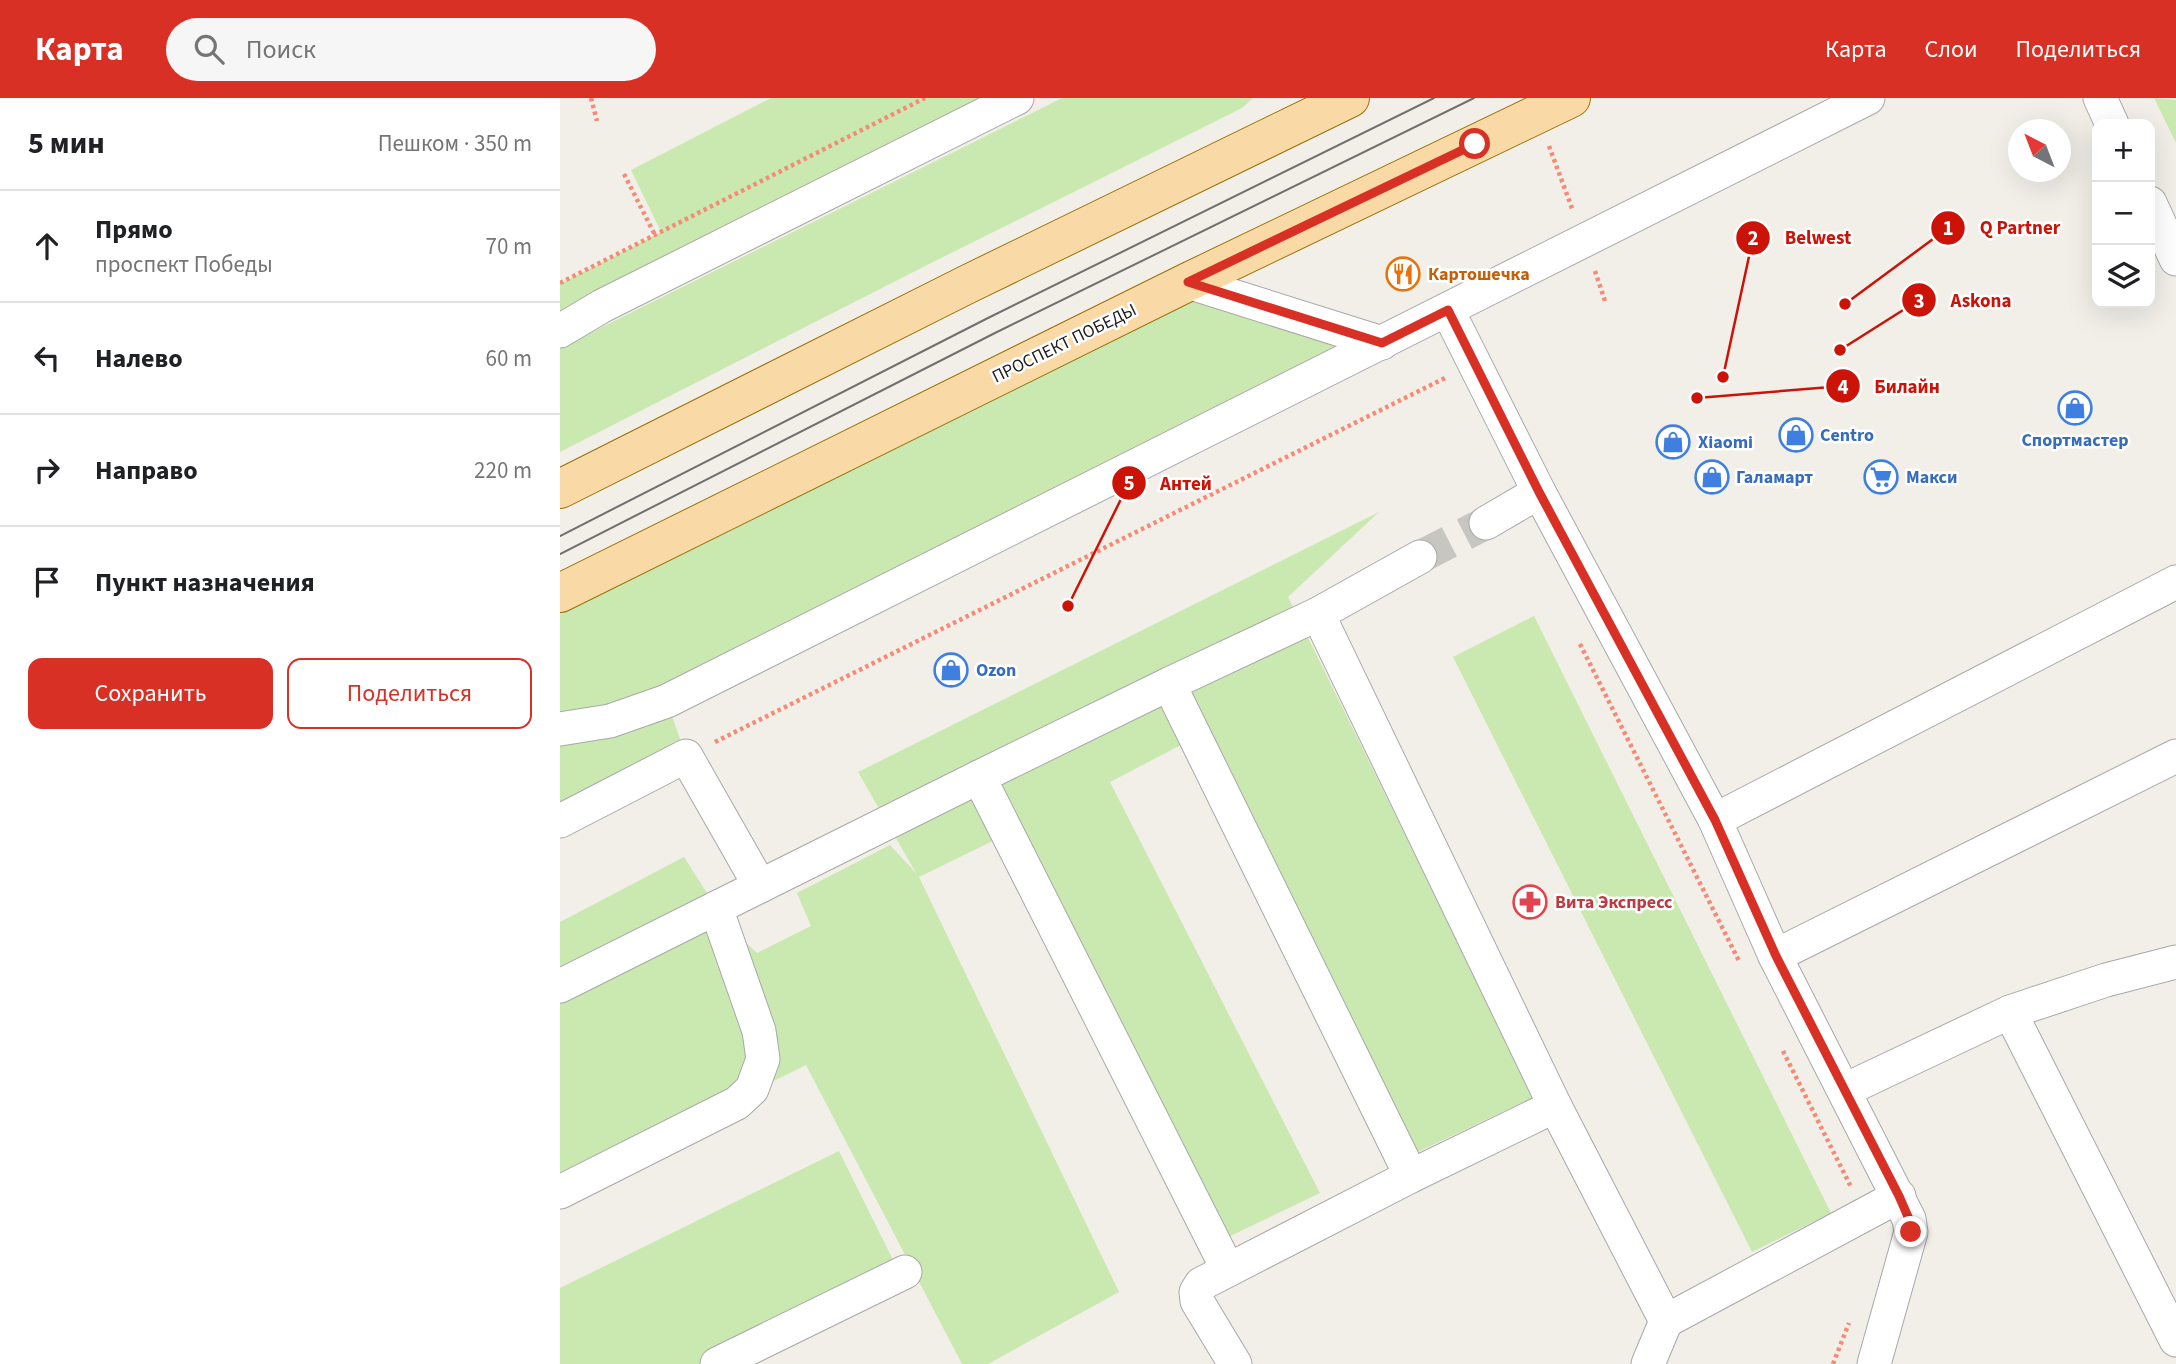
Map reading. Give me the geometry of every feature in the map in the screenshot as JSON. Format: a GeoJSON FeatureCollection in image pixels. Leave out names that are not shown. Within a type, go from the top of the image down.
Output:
{"type":"FeatureCollection","features":[{"type":"Feature","properties":{"kind":"main road"},"geometry":{"type":"LineString","coordinates":[[560,489],[968,284],[1350,98]]}},
{"type":"Feature","properties":{"kind":"main road","name":"ПРОСПЕКТ ПОБЕДЫ"},"geometry":{"type":"LineString","coordinates":[[560,593],[1188,282],[1571,98]]}},
{"type":"Feature","properties":{"kind":"street"},"geometry":{"type":"LineString","coordinates":[[560,331],[602,306],[1017,98]]}},
{"type":"Feature","properties":{"kind":"street"},"geometry":{"type":"LineString","coordinates":[[560,729],[610,721],[667,701],[1868,98]]}},
{"type":"Feature","properties":{"kind":"street"},"geometry":{"type":"LineString","coordinates":[[2100,98],[2110,119]]}},
{"type":"Feature","properties":{"kind":"street"},"geometry":{"type":"LineString","coordinates":[[2155,214],[2176,259]]}},
{"type":"Feature","properties":{"kind":"street"},"geometry":{"type":"LineString","coordinates":[[1188,282],[1382,343]]}},
{"type":"Feature","properties":{"kind":"street"},"geometry":{"type":"LineString","coordinates":[[1448,310],[1539,492],[1715,820],[1776,956],[1909,1219],[1911,1232],[1874,1364]]}},
{"type":"Feature","properties":{"kind":"street"},"geometry":{"type":"LineString","coordinates":[[1486,523],[1539,492]]}},
{"type":"Feature","properties":{"kind":"street"},"geometry":{"type":"LineString","coordinates":[[560,986],[979,777],[1318,614],[1420,557]]}},
{"type":"Feature","properties":{"kind":"street"},"geometry":{"type":"LineString","coordinates":[[1715,820],[2176,582]]}},
{"type":"Feature","properties":{"kind":"street"},"geometry":{"type":"LineString","coordinates":[[1318,614],[1555,1106],[1666,1321]]}},
{"type":"Feature","properties":{"kind":"street"},"geometry":{"type":"LineString","coordinates":[[1169,684],[1411,1176]]}},
{"type":"Feature","properties":{"kind":"street"},"geometry":{"type":"LineString","coordinates":[[560,821],[686,756],[760,886]]}},
{"type":"Feature","properties":{"kind":"street"},"geometry":{"type":"LineString","coordinates":[[1776,956],[2176,756]]}},
{"type":"Feature","properties":{"kind":"street"},"geometry":{"type":"LineString","coordinates":[[979,777],[1228,1270]]}},
{"type":"Feature","properties":{"kind":"street"},"geometry":{"type":"LineString","coordinates":[[560,1192],[737,1103],[752,1088],[763,1059],[759,1031],[716,908]]}},
{"type":"Feature","properties":{"kind":"street"},"geometry":{"type":"LineString","coordinates":[[1845,1090],[2010,1012],[2106,980],[2176,962]]}},
{"type":"Feature","properties":{"kind":"street"},"geometry":{"type":"LineString","coordinates":[[2010,1012],[2176,1340]]}},
{"type":"Feature","properties":{"kind":"street"},"geometry":{"type":"LineString","coordinates":[[1235,1364],[1197,1301],[1196,1292],[1201,1284],[1411,1176],[1555,1106]]}},
{"type":"Feature","properties":{"kind":"street"},"geometry":{"type":"LineString","coordinates":[[1648,1364],[1666,1321],[1899,1196]]}},
{"type":"Feature","properties":{"kind":"street"},"geometry":{"type":"LineString","coordinates":[[717,1364],[905,1272]]}},
{"type":"Feature","properties":{"kind":"path"},"geometry":{"type":"LineString","coordinates":[[590,98],[597,121]]}},
{"type":"Feature","properties":{"kind":"path"},"geometry":{"type":"LineString","coordinates":[[560,283],[925,98]]}},
{"type":"Feature","properties":{"kind":"path"},"geometry":{"type":"LineString","coordinates":[[1535,116],[1548,142],[1605,301]]}},
{"type":"Feature","properties":{"kind":"path"},"geometry":{"type":"LineString","coordinates":[[624,174],[655,235]]}},
{"type":"Feature","properties":{"kind":"path"},"geometry":{"type":"LineString","coordinates":[[686,756],[1448,376],[1454,388]]}},
{"type":"Feature","properties":{"kind":"path"},"geometry":{"type":"LineString","coordinates":[[1574,632],[1741,966]]}},
{"type":"Feature","properties":{"kind":"path"},"geometry":{"type":"LineString","coordinates":[[1778,1041],[1865,1214]]}},
{"type":"Feature","properties":{"kind":"path"},"geometry":{"type":"LineString","coordinates":[[1833,1364],[1851,1318]]}},
{"type":"Feature","properties":{"kind":"green space"},"geometry":{"type":"Polygon","coordinates":[[[771,98],[1017,98],[560,331],[560,284],[661,232],[631,170],[771,98]]]}},
{"type":"Feature","properties":{"kind":"green space"},"geometry":{"type":"Polygon","coordinates":[[[1062,98],[1253,98],[1242,108],[560,452],[560,348],[1062,98]]]}},
{"type":"Feature","properties":{"kind":"green space"},"geometry":{"type":"Polygon","coordinates":[[[2154,98],[2176,100],[2176,143],[2154,98]]]}},
{"type":"Feature","properties":{"kind":"green space"},"geometry":{"type":"Polygon","coordinates":[[[1188,282],[1382,343],[667,702],[686,756],[560,821],[560,593],[1188,282]]]}},
{"type":"Feature","properties":{"kind":"green space"},"geometry":{"type":"Polygon","coordinates":[[[1379,512],[1288,597],[1534,1097],[1407,1157],[1200,735],[1110,782],[1320,1193],[1220,1241],[1011,832],[919,877],[1119,1292],[988,1364],[962,1364],[806,1065],[560,1187],[560,922],[684,857],[728,926],[757,953],[811,926],[797,893],[890,845],[916,873],[858,772],[1379,512]]]}},
{"type":"Feature","properties":{"kind":"green space"},"geometry":{"type":"Polygon","coordinates":[[[1534,616],[1831,1213],[1752,1252],[1453,657],[1534,616]]]}},
{"type":"Feature","properties":{"kind":"green space"},"geometry":{"type":"Polygon","coordinates":[[[839,1151],[898,1270],[705,1364],[560,1364],[560,1288],[839,1151]]]}},
{"type":"Feature","properties":{"kind":"tunnel"},"geometry":{"type":"LineString","coordinates":[[1420,557],[1486,523]]}},
{"type":"Feature","properties":{"kind":"tram line"},"geometry":{"type":"LineString","coordinates":[[560,536],[986,319],[1434,98]]}},
{"type":"Feature","properties":{"kind":"tram line"},"geometry":{"type":"LineString","coordinates":[[560,554],[993,334],[1474,98]]}},
{"type":"Feature","properties":{"kind":"place","name":"Картошечка"},"geometry":{"type":"Point","coordinates":[1403,274]}},
{"type":"Feature","properties":{"kind":"place","name":"Q Partner"},"geometry":{"type":"Point","coordinates":[1845,304]}},
{"type":"Feature","properties":{"kind":"place","name":"Askona"},"geometry":{"type":"Point","coordinates":[1840,350]}},
{"type":"Feature","properties":{"kind":"place","name":"Belwest"},"geometry":{"type":"Point","coordinates":[1723,377]}},
{"type":"Feature","properties":{"kind":"place","name":"Билайн"},"geometry":{"type":"Point","coordinates":[1697,398]}},
{"type":"Feature","properties":{"kind":"place","name":"Спортмастер"},"geometry":{"type":"Point","coordinates":[2075,408]}},
{"type":"Feature","properties":{"kind":"place","name":"Centro"},"geometry":{"type":"Point","coordinates":[1796,435]}},
{"type":"Feature","properties":{"kind":"place","name":"Xiaomi"},"geometry":{"type":"Point","coordinates":[1673,442]}},
{"type":"Feature","properties":{"kind":"place","name":"Галамарт"},"geometry":{"type":"Point","coordinates":[1712,477]}},
{"type":"Feature","properties":{"kind":"place","name":"Макси"},"geometry":{"type":"Point","coordinates":[1881,477]}},
{"type":"Feature","properties":{"kind":"place","name":"Антей"},"geometry":{"type":"Point","coordinates":[1068,606]}},
{"type":"Feature","properties":{"kind":"place","name":"Ozon"},"geometry":{"type":"Point","coordinates":[951,670]}},
{"type":"Feature","properties":{"kind":"place","name":"Вита Экспресс"},"geometry":{"type":"Point","coordinates":[1530,902]}},
{"type":"Feature","properties":{"kind":"route"},"geometry":{"type":"LineString","coordinates":[[1475,144],[1188,282],[1382,343],[1448,310],[1539,492],[1715,820],[1776,956],[1899,1196],[1909,1219],[1911,1232]]}}]}
